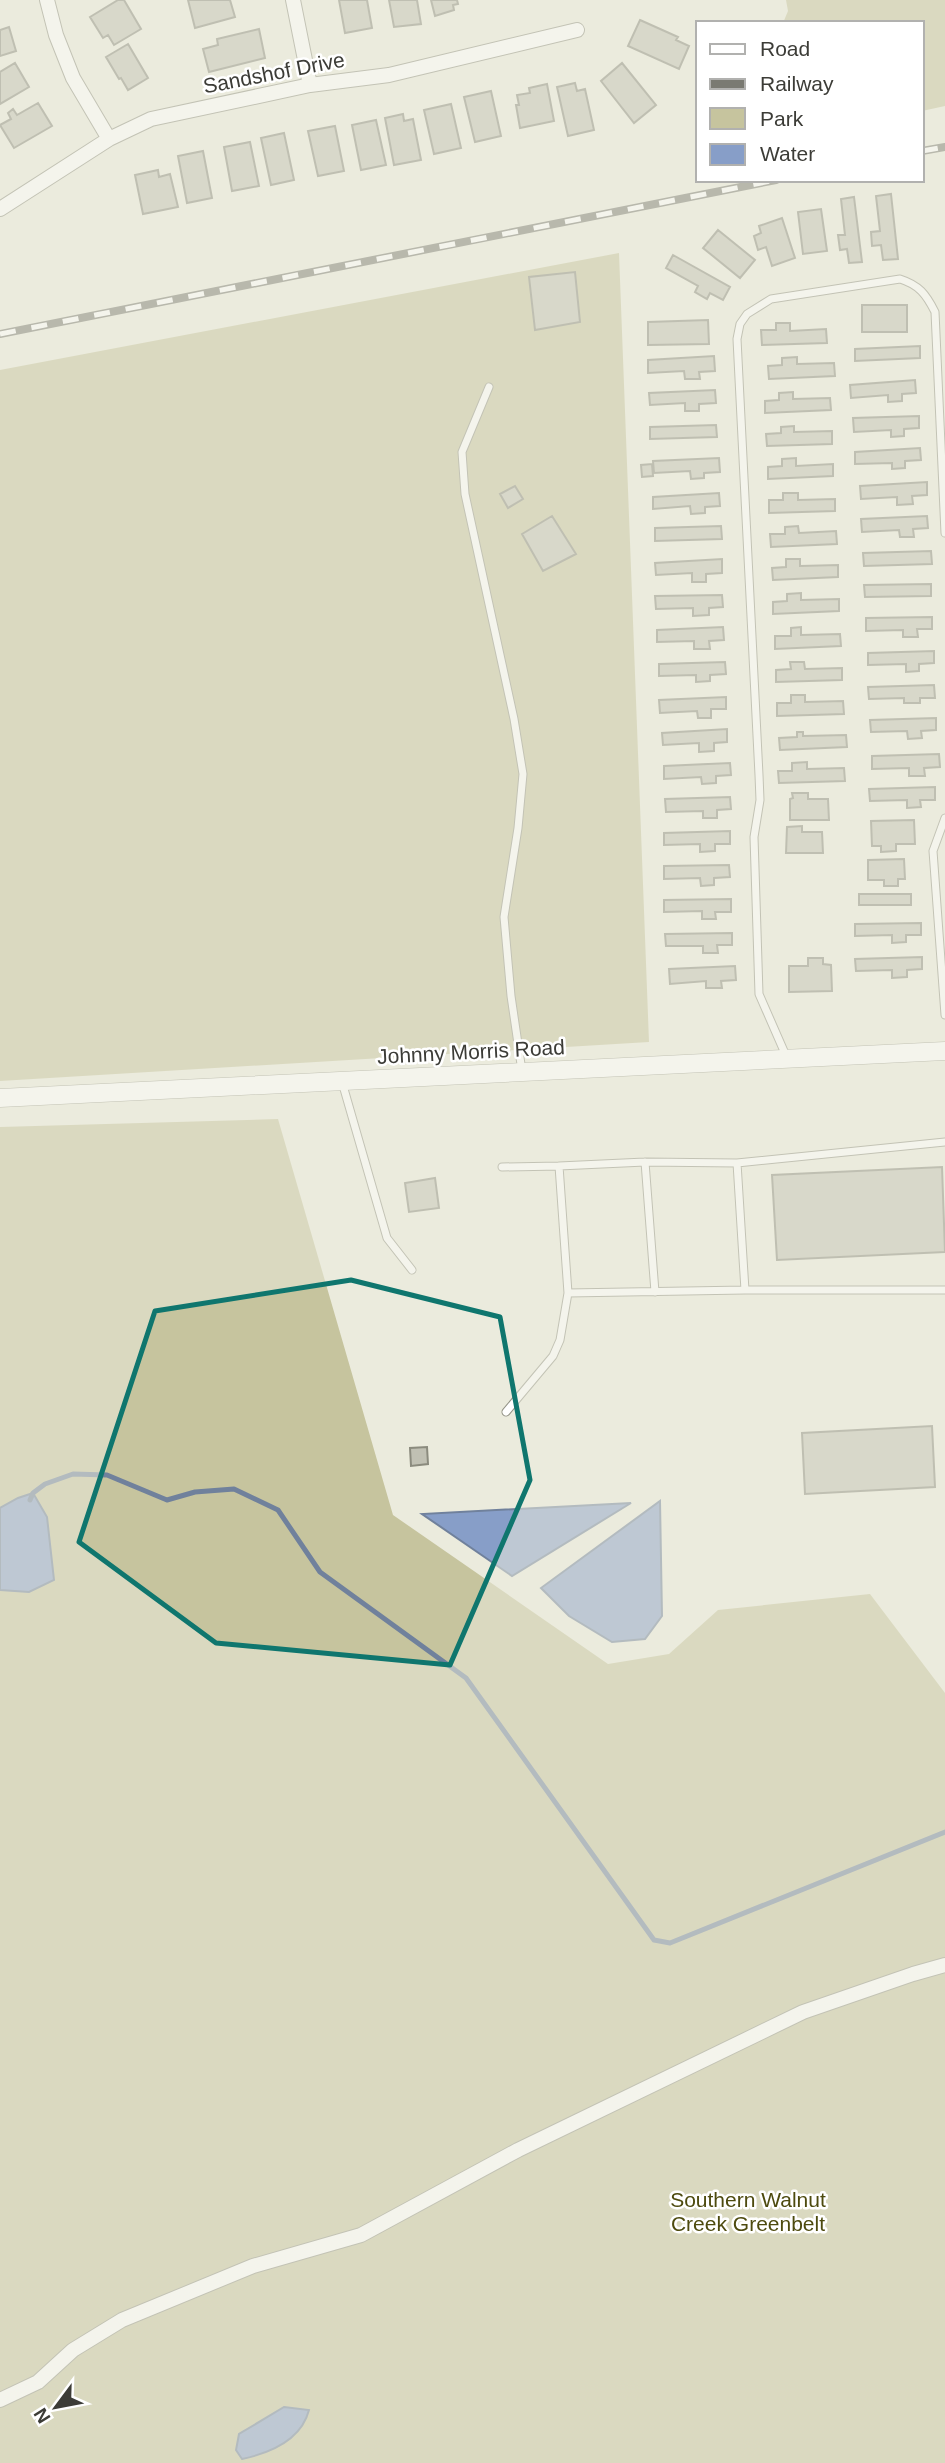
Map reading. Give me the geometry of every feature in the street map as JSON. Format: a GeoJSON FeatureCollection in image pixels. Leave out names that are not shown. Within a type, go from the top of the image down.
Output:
{"type":"FeatureCollection","features":[{"type":"Feature","properties":{"kind":"street"},"geometry":{"type":"LineString","coordinates":[[47,0],[56,35],[73,78],[109,139]]}},
{"type":"Feature","properties":{"kind":"street"},"geometry":{"type":"LineString","coordinates":[[293,0],[310,85]]}},
{"type":"Feature","properties":{"kind":"street","name":"Sandshof Drive"},"geometry":{"type":"LineString","coordinates":[[0,209],[109,139],[151,119],[310,85],[388,75],[577,30]]}},
{"type":"Feature","properties":{"kind":"street","name":"Johnny Morris Road"},"geometry":{"type":"LineString","coordinates":[[0,1098],[945,1051]]}},
{"type":"Feature","properties":{"kind":"street"},"geometry":{"type":"LineString","coordinates":[[0,2400],[38,2382],[74,2350],[122,2320],[253,2266],[361,2235],[518,2150],[803,2012],[913,1973],[945,1965]]}},
{"type":"Feature","properties":{"kind":"lane"},"geometry":{"type":"LineString","coordinates":[[788,1059],[759,994],[757,971],[754,837],[760,800],[737,339],[740,324],[747,314],[771,299],[900,279],[916,284],[927,295],[935,312],[945,533]]}},
{"type":"Feature","properties":{"kind":"lane"},"geometry":{"type":"LineString","coordinates":[[489,387],[462,453],[465,494],[523,774],[518,828],[504,916],[511,996],[522,1072]]}},
{"type":"Feature","properties":{"kind":"lane"},"geometry":{"type":"LineString","coordinates":[[945,818],[933,851],[945,1015]]}},
{"type":"Feature","properties":{"kind":"lane"},"geometry":{"type":"LineString","coordinates":[[342,1081],[387,1238],[412,1270]]}},
{"type":"Feature","properties":{"kind":"lane"},"geometry":{"type":"LineString","coordinates":[[502,1167],[645,1162],[737,1163],[945,1142]]}},
{"type":"Feature","properties":{"kind":"lane"},"geometry":{"type":"LineString","coordinates":[[645,1162],[655,1292]]}},
{"type":"Feature","properties":{"kind":"lane"},"geometry":{"type":"LineString","coordinates":[[737,1163],[745,1290]]}},
{"type":"Feature","properties":{"kind":"lane"},"geometry":{"type":"LineString","coordinates":[[506,1412],[553,1356],[560,1339],[568,1293],[559,1166]]}},
{"type":"Feature","properties":{"kind":"lane"},"geometry":{"type":"LineString","coordinates":[[568,1293],[945,1290]]}},
{"type":"Feature","properties":{"kind":"highlighted area"},"geometry":{"type":"Polygon","coordinates":[[[351,1280],[500,1317],[530,1480],[450,1665],[216,1643],[79,1542],[155,1311],[351,1280]]]}},
{"type":"Feature","properties":{"kind":"green space"},"geometry":{"type":"Polygon","coordinates":[[[786,0],[945,0],[945,106],[924,111],[924,21],[784,21],[788,11],[786,0]]]}},
{"type":"Feature","properties":{"kind":"green space"},"geometry":{"type":"Polygon","coordinates":[[[619,253],[649,1042],[0,1081],[0,370],[619,253]]]}},
{"type":"Feature","properties":{"kind":"green space","name":"Southern Walnut Creek Greenbelt"},"geometry":{"type":"Polygon","coordinates":[[[278,1119],[393,1515],[608,1664],[669,1654],[718,1610],[870,1594],[945,1693],[945,2463],[0,2463],[0,1127],[278,1119]]]}},
{"type":"Feature","properties":{"kind":"water"},"geometry":{"type":"Polygon","coordinates":[[[33,1493],[47,1517],[54,1580],[29,1592],[0,1590],[0,1508],[33,1493]]]}},
{"type":"Feature","properties":{"kind":"water"},"geometry":{"type":"Polygon","coordinates":[[[660,1501],[662,1616],[645,1639],[612,1642],[569,1616],[541,1588],[660,1501]]]}},
{"type":"Feature","properties":{"kind":"water"},"geometry":{"type":"Polygon","coordinates":[[[631,1503],[512,1576],[422,1514],[631,1503]]]}},
{"type":"Feature","properties":{"kind":"water"},"geometry":{"type":"Polygon","coordinates":[[[284,2407],[309,2410],[299,2430],[283,2444],[242,2459],[236,2450],[239,2434],[284,2407]]]}},
{"type":"Feature","properties":{"kind":"building"},"geometry":{"type":"Polygon","coordinates":[[[118,0],[124,0],[141,29],[114,45],[108,35],[103,38],[90,17],[118,0]]]}},
{"type":"Feature","properties":{"kind":"building"},"geometry":{"type":"Polygon","coordinates":[[[188,0],[230,0],[235,17],[195,28],[188,0]]]}},
{"type":"Feature","properties":{"kind":"building"},"geometry":{"type":"Polygon","coordinates":[[[339,0],[367,0],[372,28],[345,33],[339,0]]]}},
{"type":"Feature","properties":{"kind":"building"},"geometry":{"type":"Polygon","coordinates":[[[389,0],[417,0],[421,24],[394,27],[389,0]]]}},
{"type":"Feature","properties":{"kind":"building"},"geometry":{"type":"Polygon","coordinates":[[[431,0],[457,0],[458,4],[453,5],[454,10],[435,16],[431,0]]]}},
{"type":"Feature","properties":{"kind":"building"},"geometry":{"type":"Polygon","coordinates":[[[640,20],[678,37],[676,40],[689,46],[679,69],[628,46],[640,20]]]}},
{"type":"Feature","properties":{"kind":"building"},"geometry":{"type":"Polygon","coordinates":[[[9,27],[16,51],[0,56],[0,30],[9,27]]]}},
{"type":"Feature","properties":{"kind":"building"},"geometry":{"type":"Polygon","coordinates":[[[259,29],[265,58],[209,72],[203,49],[218,45],[217,39],[259,29]]]}},
{"type":"Feature","properties":{"kind":"building"},"geometry":{"type":"Polygon","coordinates":[[[128,44],[148,78],[128,90],[106,57],[128,44]]]}},
{"type":"Feature","properties":{"kind":"building"},"geometry":{"type":"Polygon","coordinates":[[[15,63],[29,87],[0,104],[0,72],[15,63]]]}},
{"type":"Feature","properties":{"kind":"building"},"geometry":{"type":"Polygon","coordinates":[[[622,63],[656,105],[634,123],[601,81],[622,63]]]}},
{"type":"Feature","properties":{"kind":"building"},"geometry":{"type":"Polygon","coordinates":[[[575,83],[577,91],[585,89],[594,130],[568,136],[557,87],[575,83]]]}},
{"type":"Feature","properties":{"kind":"building"},"geometry":{"type":"Polygon","coordinates":[[[547,84],[554,121],[520,128],[517,95],[530,93],[529,88],[547,84]]]}},
{"type":"Feature","properties":{"kind":"building"},"geometry":{"type":"Polygon","coordinates":[[[491,91],[501,136],[475,142],[464,97],[491,91]]]}},
{"type":"Feature","properties":{"kind":"building"},"geometry":{"type":"Polygon","coordinates":[[[38,103],[52,126],[14,148],[0,125],[11,119],[8,113],[13,109],[17,115],[38,103]]]}},
{"type":"Feature","properties":{"kind":"building"},"geometry":{"type":"Polygon","coordinates":[[[451,104],[461,148],[434,154],[424,110],[451,104]]]}},
{"type":"Feature","properties":{"kind":"building"},"geometry":{"type":"Polygon","coordinates":[[[403,114],[404,121],[413,119],[421,160],[394,165],[385,118],[403,114]]]}},
{"type":"Feature","properties":{"kind":"building"},"geometry":{"type":"Polygon","coordinates":[[[376,120],[386,165],[361,170],[352,125],[376,120]]]}},
{"type":"Feature","properties":{"kind":"building"},"geometry":{"type":"Polygon","coordinates":[[[335,126],[344,171],[318,176],[308,131],[335,126]]]}},
{"type":"Feature","properties":{"kind":"building"},"geometry":{"type":"Polygon","coordinates":[[[284,133],[294,180],[271,185],[261,138],[284,133]]]}},
{"type":"Feature","properties":{"kind":"building"},"geometry":{"type":"Polygon","coordinates":[[[250,142],[259,186],[232,191],[224,147],[250,142]]]}},
{"type":"Feature","properties":{"kind":"building"},"geometry":{"type":"Polygon","coordinates":[[[203,151],[212,198],[187,203],[178,156],[203,151]]]}},
{"type":"Feature","properties":{"kind":"building"},"geometry":{"type":"Polygon","coordinates":[[[158,170],[159,177],[170,174],[178,207],[143,214],[135,175],[158,170]]]}},
{"type":"Feature","properties":{"kind":"building"},"geometry":{"type":"Polygon","coordinates":[[[891,194],[898,259],[883,260],[881,245],[872,246],[871,232],[880,231],[876,196],[891,194]]]}},
{"type":"Feature","properties":{"kind":"building"},"geometry":{"type":"Polygon","coordinates":[[[854,197],[862,262],[849,263],[847,249],[840,250],[838,235],[845,235],[841,199],[854,197]]]}},
{"type":"Feature","properties":{"kind":"building"},"geometry":{"type":"Polygon","coordinates":[[[821,209],[827,251],[803,254],[798,212],[821,209]]]}},
{"type":"Feature","properties":{"kind":"building"},"geometry":{"type":"Polygon","coordinates":[[[782,218],[795,258],[772,266],[766,247],[758,250],[754,236],[761,233],[759,226],[782,218]]]}},
{"type":"Feature","properties":{"kind":"building"},"geometry":{"type":"Polygon","coordinates":[[[718,230],[755,260],[740,278],[703,248],[718,230]]]}},
{"type":"Feature","properties":{"kind":"building"},"geometry":{"type":"Polygon","coordinates":[[[673,255],[730,287],[723,300],[710,293],[707,299],[695,292],[698,286],[666,268],[673,255]]]}},
{"type":"Feature","properties":{"kind":"building"},"geometry":{"type":"Polygon","coordinates":[[[575,272],[580,322],[535,330],[529,277],[575,272]]]}},
{"type":"Feature","properties":{"kind":"building"},"geometry":{"type":"Polygon","coordinates":[[[862,305],[907,305],[907,332],[862,332],[862,305]]]}},
{"type":"Feature","properties":{"kind":"building"},"geometry":{"type":"Polygon","coordinates":[[[708,320],[709,344],[648,345],[648,322],[708,320]]]}},
{"type":"Feature","properties":{"kind":"building"},"geometry":{"type":"Polygon","coordinates":[[[776,323],[790,323],[790,331],[826,329],[827,343],[762,345],[761,330],[776,330],[776,323]]]}},
{"type":"Feature","properties":{"kind":"building"},"geometry":{"type":"Polygon","coordinates":[[[920,346],[920,358],[855,361],[855,349],[920,346]]]}},
{"type":"Feature","properties":{"kind":"building"},"geometry":{"type":"Polygon","coordinates":[[[714,356],[715,371],[699,372],[700,379],[685,379],[684,371],[648,373],[648,360],[714,356]]]}},
{"type":"Feature","properties":{"kind":"building"},"geometry":{"type":"Polygon","coordinates":[[[797,357],[797,364],[834,363],[835,376],[769,379],[768,366],[782,365],[782,358],[797,357]]]}},
{"type":"Feature","properties":{"kind":"building"},"geometry":{"type":"Polygon","coordinates":[[[915,380],[916,393],[902,394],[902,401],[888,402],[888,395],[851,398],[850,385],[915,380]]]}},
{"type":"Feature","properties":{"kind":"building"},"geometry":{"type":"Polygon","coordinates":[[[715,390],[716,403],[699,404],[699,411],[685,411],[685,403],[650,405],[649,393],[715,390]]]}},
{"type":"Feature","properties":{"kind":"building"},"geometry":{"type":"Polygon","coordinates":[[[793,392],[793,399],[830,398],[831,410],[765,413],[765,401],[779,400],[779,393],[793,392]]]}},
{"type":"Feature","properties":{"kind":"building"},"geometry":{"type":"Polygon","coordinates":[[[919,416],[919,428],[904,429],[904,436],[891,437],[891,430],[854,432],[853,418],[919,416]]]}},
{"type":"Feature","properties":{"kind":"building"},"geometry":{"type":"Polygon","coordinates":[[[716,425],[717,437],[650,439],[650,427],[716,425]]]}},
{"type":"Feature","properties":{"kind":"building"},"geometry":{"type":"Polygon","coordinates":[[[794,426],[794,432],[832,431],[832,444],[767,446],[766,434],[781,433],[781,427],[794,426]]]}},
{"type":"Feature","properties":{"kind":"building"},"geometry":{"type":"Polygon","coordinates":[[[920,448],[921,460],[905,461],[905,468],[892,469],[892,463],[855,464],[855,452],[920,448]]]}},
{"type":"Feature","properties":{"kind":"building"},"geometry":{"type":"Polygon","coordinates":[[[719,458],[720,472],[704,473],[704,478],[691,479],[690,471],[654,473],[653,461],[719,458]]]}},
{"type":"Feature","properties":{"kind":"building"},"geometry":{"type":"Polygon","coordinates":[[[796,458],[796,466],[833,464],[833,476],[768,479],[768,467],[782,466],[782,459],[796,458]]]}},
{"type":"Feature","properties":{"kind":"building"},"geometry":{"type":"Polygon","coordinates":[[[652,464],[653,476],[642,477],[641,465],[652,464]]]}},
{"type":"Feature","properties":{"kind":"building"},"geometry":{"type":"Polygon","coordinates":[[[927,482],[927,495],[912,496],[913,504],[897,505],[897,497],[861,499],[860,486],[927,482]]]}},
{"type":"Feature","properties":{"kind":"building"},"geometry":{"type":"Polygon","coordinates":[[[515,486],[523,499],[508,508],[500,494],[515,486]]]}},
{"type":"Feature","properties":{"kind":"building"},"geometry":{"type":"Polygon","coordinates":[[[719,493],[720,506],[705,507],[705,513],[691,514],[690,506],[653,509],[653,497],[719,493]]]}},
{"type":"Feature","properties":{"kind":"building"},"geometry":{"type":"Polygon","coordinates":[[[783,493],[798,493],[798,500],[835,499],[835,511],[769,513],[769,500],[783,500],[783,493]]]}},
{"type":"Feature","properties":{"kind":"building"},"geometry":{"type":"Polygon","coordinates":[[[552,516],[576,554],[543,571],[522,534],[552,516]]]}},
{"type":"Feature","properties":{"kind":"building"},"geometry":{"type":"Polygon","coordinates":[[[927,516],[928,528],[913,529],[914,537],[900,537],[899,530],[862,532],[861,519],[927,516]]]}},
{"type":"Feature","properties":{"kind":"building"},"geometry":{"type":"Polygon","coordinates":[[[721,526],[722,539],[655,541],[655,528],[721,526]]]}},
{"type":"Feature","properties":{"kind":"building"},"geometry":{"type":"Polygon","coordinates":[[[798,526],[799,533],[836,531],[837,544],[771,547],[770,534],[785,534],[785,527],[798,526]]]}},
{"type":"Feature","properties":{"kind":"building"},"geometry":{"type":"Polygon","coordinates":[[[931,551],[932,564],[864,566],[863,553],[931,551]]]}},
{"type":"Feature","properties":{"kind":"building"},"geometry":{"type":"Polygon","coordinates":[[[722,559],[722,573],[706,574],[706,582],[692,582],[692,573],[656,575],[655,563],[722,559]]]}},
{"type":"Feature","properties":{"kind":"building"},"geometry":{"type":"Polygon","coordinates":[[[786,559],[800,559],[800,566],[838,565],[838,577],[773,580],[772,568],[786,567],[786,559]]]}},
{"type":"Feature","properties":{"kind":"building"},"geometry":{"type":"Polygon","coordinates":[[[931,584],[931,596],[865,597],[864,585],[931,584]]]}},
{"type":"Feature","properties":{"kind":"building"},"geometry":{"type":"Polygon","coordinates":[[[801,593],[801,600],[839,599],[839,611],[773,614],[773,602],[787,601],[787,594],[801,593]]]}},
{"type":"Feature","properties":{"kind":"building"},"geometry":{"type":"Polygon","coordinates":[[[722,595],[723,607],[709,608],[709,615],[693,616],[693,608],[656,609],[655,596],[722,595]]]}},
{"type":"Feature","properties":{"kind":"building"},"geometry":{"type":"Polygon","coordinates":[[[932,617],[932,629],[917,629],[918,637],[903,637],[903,630],[866,631],[866,618],[932,617]]]}},
{"type":"Feature","properties":{"kind":"building"},"geometry":{"type":"Polygon","coordinates":[[[723,627],[724,640],[709,641],[710,649],[694,649],[694,641],[657,642],[657,630],[723,627]]]}},
{"type":"Feature","properties":{"kind":"building"},"geometry":{"type":"Polygon","coordinates":[[[801,627],[801,635],[840,634],[841,646],[775,649],[775,636],[791,636],[791,628],[801,627]]]}},
{"type":"Feature","properties":{"kind":"building"},"geometry":{"type":"Polygon","coordinates":[[[934,651],[934,663],[919,664],[919,671],[906,672],[906,664],[868,665],[868,653],[934,651]]]}},
{"type":"Feature","properties":{"kind":"building"},"geometry":{"type":"Polygon","coordinates":[[[725,662],[726,674],[710,675],[710,681],[696,682],[696,675],[659,676],[659,664],[725,662]]]}},
{"type":"Feature","properties":{"kind":"building"},"geometry":{"type":"Polygon","coordinates":[[[790,662],[804,662],[805,669],[842,668],[842,680],[776,682],[776,670],[791,669],[790,662]]]}},
{"type":"Feature","properties":{"kind":"building"},"geometry":{"type":"Polygon","coordinates":[[[934,685],[935,698],[920,698],[920,703],[904,703],[904,698],[869,699],[868,687],[934,685]]]}},
{"type":"Feature","properties":{"kind":"building"},"geometry":{"type":"Polygon","coordinates":[[[791,695],[805,695],[805,702],[843,701],[844,714],[777,716],[777,703],[791,703],[791,695]]]}},
{"type":"Feature","properties":{"kind":"building"},"geometry":{"type":"Polygon","coordinates":[[[726,697],[726,709],[711,709],[711,718],[698,718],[697,711],[660,713],[659,700],[726,697]]]}},
{"type":"Feature","properties":{"kind":"building"},"geometry":{"type":"Polygon","coordinates":[[[936,718],[936,730],[921,731],[922,738],[908,739],[907,731],[871,732],[870,720],[936,718]]]}},
{"type":"Feature","properties":{"kind":"building"},"geometry":{"type":"Polygon","coordinates":[[[727,729],[727,742],[714,743],[714,751],[699,752],[699,743],[663,745],[662,733],[727,729]]]}},
{"type":"Feature","properties":{"kind":"building"},"geometry":{"type":"Polygon","coordinates":[[[797,732],[803,732],[803,736],[846,735],[847,747],[780,750],[779,738],[797,737],[797,732]]]}},
{"type":"Feature","properties":{"kind":"building"},"geometry":{"type":"Polygon","coordinates":[[[939,754],[940,767],[924,768],[925,776],[909,776],[909,768],[872,769],[872,756],[939,754]]]}},
{"type":"Feature","properties":{"kind":"building"},"geometry":{"type":"Polygon","coordinates":[[[807,762],[807,769],[844,768],[845,781],[779,783],[778,771],[792,771],[792,763],[807,762]]]}},
{"type":"Feature","properties":{"kind":"building"},"geometry":{"type":"Polygon","coordinates":[[[730,763],[731,775],[716,776],[716,783],[702,784],[701,777],[664,779],[664,766],[730,763]]]}},
{"type":"Feature","properties":{"kind":"building"},"geometry":{"type":"Polygon","coordinates":[[[935,787],[935,800],[920,800],[921,807],[907,808],[907,800],[870,801],[869,789],[935,787]]]}},
{"type":"Feature","properties":{"kind":"building"},"geometry":{"type":"Polygon","coordinates":[[[792,793],[808,793],[808,799],[828,799],[829,820],[790,820],[792,793]]]}},
{"type":"Feature","properties":{"kind":"building"},"geometry":{"type":"Polygon","coordinates":[[[730,797],[731,809],[717,810],[717,818],[703,818],[703,811],[666,812],[665,799],[730,797]]]}},
{"type":"Feature","properties":{"kind":"building"},"geometry":{"type":"Polygon","coordinates":[[[914,820],[915,844],[896,844],[896,851],[881,852],[881,846],[872,846],[871,821],[914,820]]]}},
{"type":"Feature","properties":{"kind":"building"},"geometry":{"type":"Polygon","coordinates":[[[802,826],[802,832],[822,832],[823,853],[786,853],[787,827],[802,826]]]}},
{"type":"Feature","properties":{"kind":"building"},"geometry":{"type":"Polygon","coordinates":[[[730,831],[730,844],[715,844],[715,851],[700,852],[700,844],[664,845],[664,833],[730,831]]]}},
{"type":"Feature","properties":{"kind":"building"},"geometry":{"type":"Polygon","coordinates":[[[904,859],[905,879],[898,879],[898,886],[884,886],[884,880],[868,880],[868,860],[904,859]]]}},
{"type":"Feature","properties":{"kind":"building"},"geometry":{"type":"Polygon","coordinates":[[[729,865],[730,877],[714,878],[714,885],[701,886],[700,878],[664,879],[664,866],[729,865]]]}},
{"type":"Feature","properties":{"kind":"building"},"geometry":{"type":"Polygon","coordinates":[[[859,894],[911,894],[911,905],[859,905],[859,894]]]}},
{"type":"Feature","properties":{"kind":"building"},"geometry":{"type":"Polygon","coordinates":[[[731,899],[731,912],[715,912],[716,919],[702,919],[702,911],[664,912],[664,900],[731,899]]]}},
{"type":"Feature","properties":{"kind":"building"},"geometry":{"type":"Polygon","coordinates":[[[921,923],[921,935],[906,935],[906,942],[892,943],[892,935],[855,936],[855,924],[921,923]]]}},
{"type":"Feature","properties":{"kind":"building"},"geometry":{"type":"Polygon","coordinates":[[[732,933],[732,945],[717,945],[718,953],[703,953],[703,946],[666,946],[665,934],[732,933]]]}},
{"type":"Feature","properties":{"kind":"building"},"geometry":{"type":"Polygon","coordinates":[[[922,957],[922,969],[907,970],[907,977],[892,978],[892,970],[856,971],[855,959],[922,957]]]}},
{"type":"Feature","properties":{"kind":"building"},"geometry":{"type":"Polygon","coordinates":[[[808,958],[823,958],[823,964],[831,965],[832,991],[789,992],[789,966],[808,966],[808,958]]]}},
{"type":"Feature","properties":{"kind":"building"},"geometry":{"type":"Polygon","coordinates":[[[735,966],[736,980],[721,981],[722,988],[706,988],[706,981],[670,984],[669,969],[735,966]]]}},
{"type":"Feature","properties":{"kind":"building"},"geometry":{"type":"Polygon","coordinates":[[[942,1167],[945,1252],[777,1260],[772,1175],[942,1167]]]}},
{"type":"Feature","properties":{"kind":"building"},"geometry":{"type":"Polygon","coordinates":[[[435,1178],[439,1208],[409,1212],[405,1183],[435,1178]]]}},
{"type":"Feature","properties":{"kind":"building"},"geometry":{"type":"Polygon","coordinates":[[[932,1426],[935,1487],[805,1494],[802,1433],[932,1426]]]}},
{"type":"Feature","properties":{"kind":"building"},"geometry":{"type":"Polygon","coordinates":[[[427,1447],[428,1464],[411,1466],[410,1448],[427,1447]]]}},
{"type":"Feature","properties":{"kind":"waterway"},"geometry":{"type":"LineString","coordinates":[[30,1500],[33,1493],[45,1484],[73,1474],[107,1475],[167,1500],[195,1492],[234,1489],[278,1510],[320,1572],[466,1678],[654,1940],[670,1943],[945,1832]]}},
{"type":"Feature","properties":{"kind":"railway"},"geometry":{"type":"LineString","coordinates":[[924,151],[945,147]]}},
{"type":"Feature","properties":{"kind":"railway"},"geometry":{"type":"LineString","coordinates":[[0,334],[766,182]]}}]}
